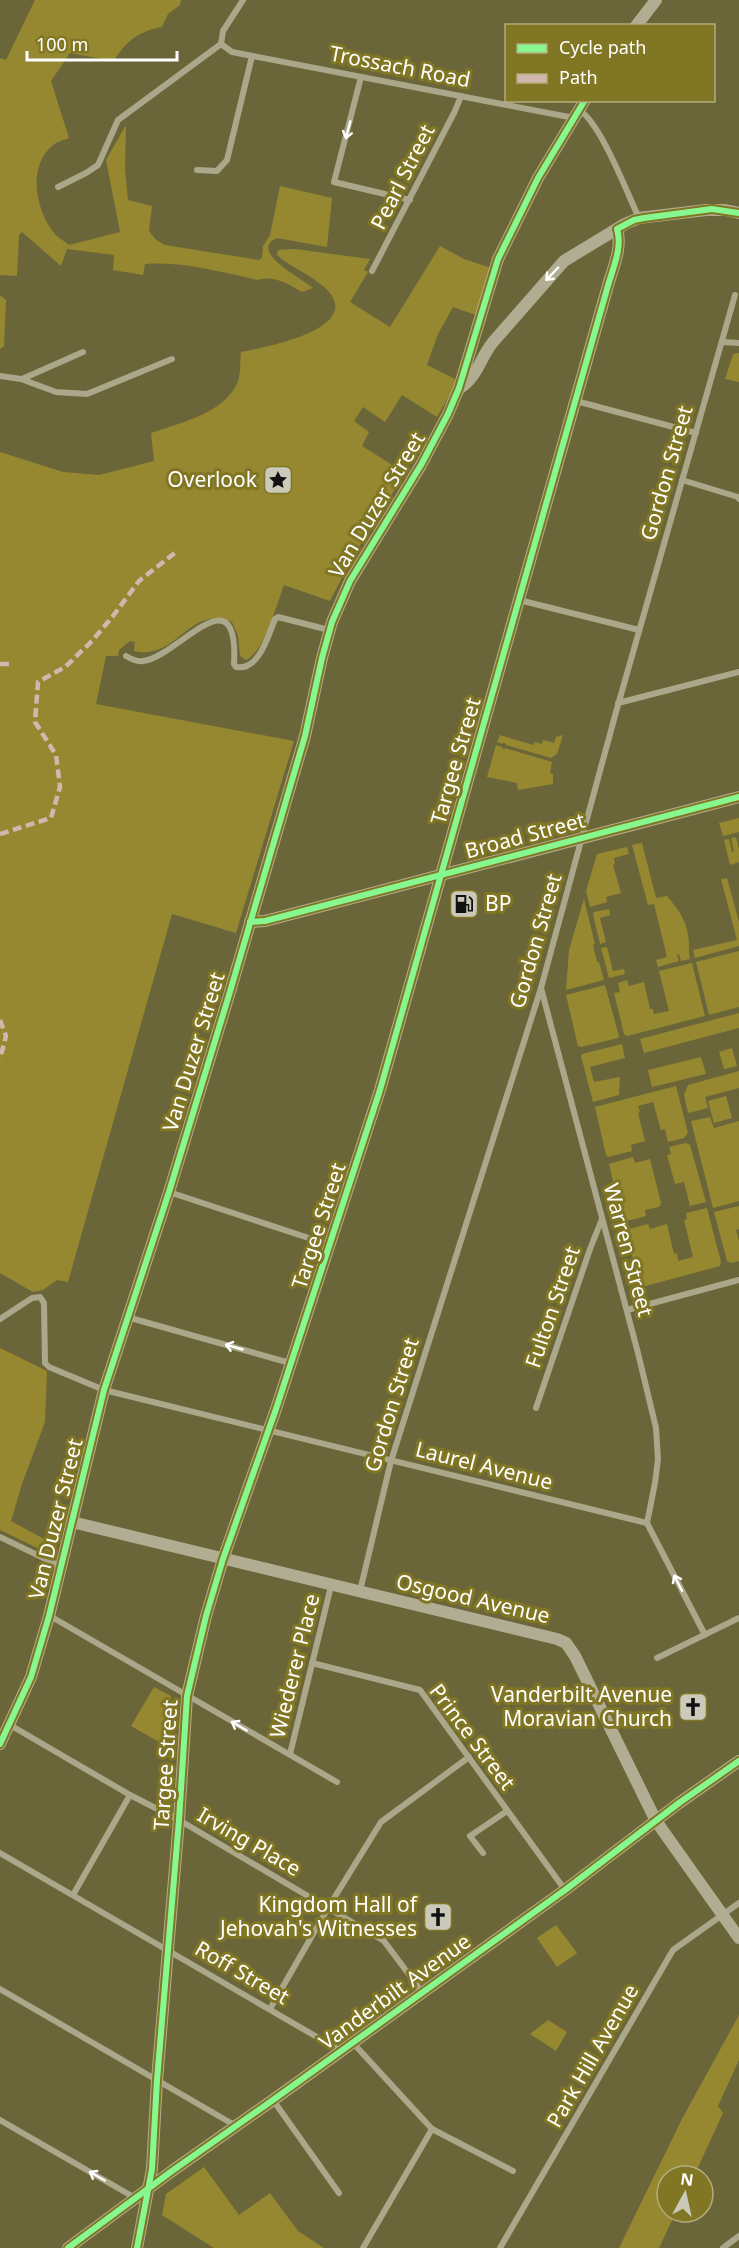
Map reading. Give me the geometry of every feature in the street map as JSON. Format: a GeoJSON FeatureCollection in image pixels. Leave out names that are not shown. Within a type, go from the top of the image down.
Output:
{"type":"FeatureCollection","features":[{"type":"Feature","properties":{"kind":"main road"},"geometry":{"type":"LineString","coordinates":[[638,24],[656,0]]}},
{"type":"Feature","properties":{"kind":"main road"},"geometry":{"type":"LineString","coordinates":[[459,388],[498,259],[538,178],[579,109]]}},
{"type":"Feature","properties":{"kind":"main road","name":"Van Duzer Street"},"geometry":{"type":"LineString","coordinates":[[0,1744],[32,1677],[104,1390],[169,1192],[250,922],[305,736],[329,630],[350,581],[421,465],[459,388],[468,382],[479,369],[485,353],[493,342],[558,267],[571,256],[639,218],[706,210],[739,213]]}},
{"type":"Feature","properties":{"kind":"main road","name":"Targee Street"},"geometry":{"type":"LineString","coordinates":[[137,2248],[150,2187],[187,1696],[206,1616],[380,1090],[617,253],[619,238],[617,229]]}},
{"type":"Feature","properties":{"kind":"main road","name":"Broad Street"},"geometry":{"type":"LineString","coordinates":[[250,922],[265,921],[739,797]]}},
{"type":"Feature","properties":{"kind":"main road","name":"Osgood Avenue"},"geometry":{"type":"LineString","coordinates":[[72,1522],[566,1643],[575,1656],[656,1821],[739,1938]]}},
{"type":"Feature","properties":{"kind":"main road","name":"Vanderbilt Avenue"},"geometry":{"type":"LineString","coordinates":[[68,2248],[565,1890],[739,1761]]}},
{"type":"Feature","properties":{"kind":"street"},"geometry":{"type":"LineString","coordinates":[[58,188],[98,165],[118,120],[221,44],[222,33],[243,0]]}},
{"type":"Feature","properties":{"kind":"street","name":"Trossach Road"},"geometry":{"type":"LineString","coordinates":[[221,44],[230,51],[252,56],[461,96],[505,101]]}},
{"type":"Feature","properties":{"kind":"street"},"geometry":{"type":"LineString","coordinates":[[197,170],[217,171],[227,160],[252,56]]}},
{"type":"Feature","properties":{"kind":"street"},"geometry":{"type":"LineString","coordinates":[[361,77],[334,182],[410,200]]}},
{"type":"Feature","properties":{"kind":"street","name":"Pearl Street"},"geometry":{"type":"LineString","coordinates":[[372,272],[457,109],[461,96]]}},
{"type":"Feature","properties":{"kind":"street","name":"Trossach Road"},"geometry":{"type":"LineString","coordinates":[[515,102],[579,109]]}},
{"type":"Feature","properties":{"kind":"street"},"geometry":{"type":"LineString","coordinates":[[579,109],[588,116],[598,131],[639,218]]}},
{"type":"Feature","properties":{"kind":"street","name":"Gordon Street"},"geometry":{"type":"LineString","coordinates":[[359,1593],[391,1461],[541,988],[618,703],[735,295]]}},
{"type":"Feature","properties":{"kind":"street"},"geometry":{"type":"LineString","coordinates":[[722,342],[739,343]]}},
{"type":"Feature","properties":{"kind":"street"},"geometry":{"type":"LineString","coordinates":[[21,379],[83,352]]}},
{"type":"Feature","properties":{"kind":"street"},"geometry":{"type":"LineString","coordinates":[[0,375],[21,379],[56,392],[87,394],[172,359]]}},
{"type":"Feature","properties":{"kind":"street"},"geometry":{"type":"LineString","coordinates":[[576,401],[696,433]]}},
{"type":"Feature","properties":{"kind":"street"},"geometry":{"type":"LineString","coordinates":[[682,480],[739,499]]}},
{"type":"Feature","properties":{"kind":"street"},"geometry":{"type":"LineString","coordinates":[[519,600],[639,630]]}},
{"type":"Feature","properties":{"kind":"street"},"geometry":{"type":"LineString","coordinates":[[126,656],[136,661],[151,659],[205,623],[222,621],[230,625],[234,633],[234,664],[242,668],[249,666],[259,654],[278,617],[329,630]]}},
{"type":"Feature","properties":{"kind":"street"},"geometry":{"type":"LineString","coordinates":[[618,703],[739,672]]}},
{"type":"Feature","properties":{"kind":"street","name":"Warren Street"},"geometry":{"type":"LineString","coordinates":[[541,988],[627,1310],[656,1429],[658,1459],[647,1523]]}},
{"type":"Feature","properties":{"kind":"street"},"geometry":{"type":"LineString","coordinates":[[169,1192],[330,1245]]}},
{"type":"Feature","properties":{"kind":"street","name":"Fulton Street"},"geometry":{"type":"LineString","coordinates":[[536,1408],[590,1249],[603,1218]]}},
{"type":"Feature","properties":{"kind":"street"},"geometry":{"type":"LineString","coordinates":[[627,1310],[739,1280]]}},
{"type":"Feature","properties":{"kind":"street","name":"Laurel Avenue"},"geometry":{"type":"LineString","coordinates":[[0,1319],[32,1298],[40,1297],[44,1303],[45,1363],[49,1367],[104,1390],[647,1523]]}},
{"type":"Feature","properties":{"kind":"street"},"geometry":{"type":"LineString","coordinates":[[127,1317],[290,1363]]}},
{"type":"Feature","properties":{"kind":"street"},"geometry":{"type":"LineString","coordinates":[[647,1523],[705,1635]]}},
{"type":"Feature","properties":{"kind":"street"},"geometry":{"type":"LineString","coordinates":[[0,1537],[61,1566]]}},
{"type":"Feature","properties":{"kind":"street","name":"Wiederer Place"},"geometry":{"type":"LineString","coordinates":[[290,1754],[331,1586]]}},
{"type":"Feature","properties":{"kind":"street"},"geometry":{"type":"LineString","coordinates":[[49,1616],[337,1782]]}},
{"type":"Feature","properties":{"kind":"street"},"geometry":{"type":"LineString","coordinates":[[657,1658],[739,1618]]}},
{"type":"Feature","properties":{"kind":"street","name":"Prince Street"},"geometry":{"type":"LineString","coordinates":[[312,1663],[420,1690],[565,1890]]}},
{"type":"Feature","properties":{"kind":"street","name":"Irving Place"},"geometry":{"type":"LineString","coordinates":[[10,1725],[130,1795],[179,1820],[384,1941],[422,1992]]}},
{"type":"Feature","properties":{"kind":"street"},"geometry":{"type":"LineString","coordinates":[[270,2009],[381,1822],[469,1757]]}},
{"type":"Feature","properties":{"kind":"street"},"geometry":{"type":"LineString","coordinates":[[73,1895],[130,1795]]}},
{"type":"Feature","properties":{"kind":"street"},"geometry":{"type":"LineString","coordinates":[[483,1853],[470,1836],[507,1810]]}},
{"type":"Feature","properties":{"kind":"street","name":"Roff Street"},"geometry":{"type":"LineString","coordinates":[[0,1853],[341,2051]]}},
{"type":"Feature","properties":{"kind":"street","name":"Park Hill Avenue"},"geometry":{"type":"LineString","coordinates":[[500,2248],[673,1950],[739,1903]]}},
{"type":"Feature","properties":{"kind":"street"},"geometry":{"type":"LineString","coordinates":[[0,1989],[237,2126]]}},
{"type":"Feature","properties":{"kind":"street"},"geometry":{"type":"LineString","coordinates":[[352,2043],[432,2129],[513,2171]]}},
{"type":"Feature","properties":{"kind":"street"},"geometry":{"type":"LineString","coordinates":[[273,2100],[339,2193]]}},
{"type":"Feature","properties":{"kind":"street"},"geometry":{"type":"LineString","coordinates":[[0,2120],[147,2207]]}},
{"type":"Feature","properties":{"kind":"street"},"geometry":{"type":"LineString","coordinates":[[363,2248],[432,2129]]}},
{"type":"Feature","properties":{"kind":"street"},"geometry":{"type":"LineString","coordinates":[[723,2248],[739,2236]]}},
{"type":"Feature","properties":{"kind":"shaded area"},"geometry":{"type":"Polygon","coordinates":[[[35,0],[181,0],[180,5],[168,14],[162,27],[146,31],[134,38],[114,61],[70,53],[51,81],[69,138],[58,142],[44,155],[39,165],[37,189],[43,213],[56,235],[69,245],[120,232],[106,160],[126,125],[125,170],[128,200],[152,206],[149,231],[156,240],[165,245],[259,260],[262,258],[263,246],[270,235],[280,186],[332,198],[327,247],[277,238],[270,244],[269,250],[273,257],[289,272],[313,288],[302,292],[275,279],[258,280],[174,264],[145,264],[143,275],[113,270],[114,255],[67,249],[61,266],[22,232],[19,235],[17,276],[0,275],[0,58],[6,60],[35,0]]]}},
{"type":"Feature","properties":{"kind":"shaded area"},"geometry":{"type":"Polygon","coordinates":[[[440,246],[464,259],[491,268],[476,315],[453,307],[438,334],[427,365],[455,379],[454,388],[437,417],[402,395],[385,422],[363,407],[354,421],[369,432],[362,446],[405,473],[352,558],[330,601],[284,585],[265,637],[253,655],[246,660],[240,656],[238,636],[232,622],[217,618],[204,620],[193,626],[162,648],[149,652],[134,651],[135,642],[130,641],[119,650],[118,656],[106,656],[96,704],[294,741],[236,933],[172,914],[68,1282],[57,1280],[43,1290],[33,1292],[0,1273],[0,452],[63,472],[99,475],[154,461],[151,433],[199,416],[221,403],[237,384],[241,352],[305,335],[321,327],[332,317],[335,305],[329,292],[283,260],[277,255],[278,250],[295,249],[370,259],[364,270],[368,272],[350,302],[390,327],[440,246]]]}},
{"type":"Feature","properties":{"kind":"shaded area"},"geometry":{"type":"Polygon","coordinates":[[[0,295],[6,300],[4,346],[0,349],[0,295]]]}},
{"type":"Feature","properties":{"kind":"shaded area"},"geometry":{"type":"Polygon","coordinates":[[[739,353],[739,382],[725,379],[733,354],[739,353]]]}},
{"type":"Feature","properties":{"kind":"shaded area"},"geometry":{"type":"Polygon","coordinates":[[[500,735],[533,745],[535,742],[542,744],[543,740],[554,743],[556,737],[563,735],[557,754],[551,758],[506,745],[504,742],[503,744],[497,742],[500,735]]]}},
{"type":"Feature","properties":{"kind":"shaded area"},"geometry":{"type":"Polygon","coordinates":[[[496,745],[504,750],[505,748],[552,762],[550,773],[553,774],[553,784],[518,790],[517,783],[487,777],[496,745]]]}},
{"type":"Feature","properties":{"kind":"shaded area"},"geometry":{"type":"Polygon","coordinates":[[[739,818],[739,832],[723,836],[719,823],[739,818]]]}},
{"type":"Feature","properties":{"kind":"shaded area"},"geometry":{"type":"Polygon","coordinates":[[[736,837],[739,862],[730,865],[724,840],[729,839],[732,852],[734,852],[731,838],[736,837]]]}},
{"type":"Feature","properties":{"kind":"shaded area"},"geometry":{"type":"Polygon","coordinates":[[[642,843],[656,898],[667,896],[683,919],[689,938],[690,959],[681,961],[679,954],[677,955],[679,961],[658,967],[656,960],[667,957],[654,904],[648,905],[632,845],[642,843]]]}},
{"type":"Feature","properties":{"kind":"shaded area"},"geometry":{"type":"Polygon","coordinates":[[[627,847],[629,854],[614,858],[615,864],[613,865],[621,893],[606,897],[607,902],[590,907],[586,891],[597,854],[627,847]]]}},
{"type":"Feature","properties":{"kind":"shaded area"},"geometry":{"type":"Polygon","coordinates":[[[727,878],[739,922],[739,946],[695,958],[693,950],[737,940],[721,879],[727,878]]]}},
{"type":"Feature","properties":{"kind":"shaded area"},"geometry":{"type":"Polygon","coordinates":[[[584,899],[597,962],[599,962],[604,980],[566,990],[569,950],[584,899]]]}},
{"type":"Feature","properties":{"kind":"shaded area"},"geometry":{"type":"Polygon","coordinates":[[[609,909],[610,915],[600,918],[606,942],[600,944],[593,914],[609,909]]]}},
{"type":"Feature","properties":{"kind":"shaded area"},"geometry":{"type":"Polygon","coordinates":[[[607,947],[613,971],[624,969],[625,974],[609,978],[601,948],[607,947]]]}},
{"type":"Feature","properties":{"kind":"shaded area"},"geometry":{"type":"Polygon","coordinates":[[[739,951],[739,1007],[709,1015],[696,962],[739,951]]]}},
{"type":"Feature","properties":{"kind":"shaded area"},"geometry":{"type":"Polygon","coordinates":[[[692,963],[705,1016],[627,1036],[624,1034],[614,993],[620,992],[618,983],[627,980],[629,986],[644,982],[650,1009],[653,1009],[654,1014],[669,1011],[659,971],[692,963]]]}},
{"type":"Feature","properties":{"kind":"shaded area"},"geometry":{"type":"Polygon","coordinates":[[[605,985],[619,1036],[578,1046],[566,995],[605,985]]]}},
{"type":"Feature","properties":{"kind":"shaded area"},"geometry":{"type":"Polygon","coordinates":[[[739,1013],[739,1028],[644,1053],[640,1039],[739,1013]]]}},
{"type":"Feature","properties":{"kind":"shaded area"},"geometry":{"type":"Polygon","coordinates":[[[622,1044],[625,1058],[590,1067],[594,1082],[620,1077],[619,1095],[593,1102],[582,1054],[622,1044]]]}},
{"type":"Feature","properties":{"kind":"shaded area"},"geometry":{"type":"Polygon","coordinates":[[[732,1048],[737,1066],[724,1069],[719,1052],[732,1048]]]}},
{"type":"Feature","properties":{"kind":"shaded area"},"geometry":{"type":"Polygon","coordinates":[[[701,1057],[706,1074],[652,1087],[648,1070],[701,1057]]]}},
{"type":"Feature","properties":{"kind":"shaded area"},"geometry":{"type":"Polygon","coordinates":[[[739,1071],[739,1088],[705,1097],[708,1108],[688,1113],[684,1095],[688,1085],[739,1071]]]}},
{"type":"Feature","properties":{"kind":"shaded area"},"geometry":{"type":"Polygon","coordinates":[[[676,1086],[688,1133],[684,1138],[668,1142],[665,1129],[661,1130],[653,1102],[638,1106],[645,1141],[631,1145],[632,1151],[608,1157],[595,1107],[676,1086]]]}},
{"type":"Feature","properties":{"kind":"shaded area"},"geometry":{"type":"Polygon","coordinates":[[[726,1096],[732,1118],[714,1123],[708,1101],[726,1096]]]}},
{"type":"Feature","properties":{"kind":"shaded area"},"geometry":{"type":"Polygon","coordinates":[[[710,1117],[714,1128],[739,1121],[739,1201],[713,1208],[691,1121],[710,1117]]]}},
{"type":"Feature","properties":{"kind":"shaded area"},"geometry":{"type":"Polygon","coordinates":[[[686,1143],[690,1145],[706,1202],[690,1206],[684,1182],[675,1184],[667,1155],[671,1154],[669,1147],[686,1143]]]}},
{"type":"Feature","properties":{"kind":"shaded area"},"geometry":{"type":"Polygon","coordinates":[[[633,1157],[635,1163],[650,1159],[661,1203],[659,1207],[645,1210],[646,1216],[623,1222],[609,1164],[633,1157]]]}},
{"type":"Feature","properties":{"kind":"shaded area"},"geometry":{"type":"Polygon","coordinates":[[[739,1206],[739,1229],[736,1230],[739,1241],[739,1261],[731,1263],[727,1261],[714,1212],[739,1206]]]}},
{"type":"Feature","properties":{"kind":"shaded area"},"geometry":{"type":"Polygon","coordinates":[[[707,1208],[721,1262],[720,1266],[642,1287],[625,1230],[648,1224],[650,1229],[667,1224],[674,1254],[677,1253],[678,1261],[693,1257],[684,1220],[687,1219],[686,1213],[707,1208]]]}},
{"type":"Feature","properties":{"kind":"shaded area"},"geometry":{"type":"Polygon","coordinates":[[[0,1348],[47,1371],[45,1422],[11,1521],[55,1545],[53,1553],[50,1554],[0,1530],[0,1348]]]}},
{"type":"Feature","properties":{"kind":"shaded area"},"geometry":{"type":"Polygon","coordinates":[[[154,1687],[171,1696],[168,1747],[131,1726],[154,1687]]]}},
{"type":"Feature","properties":{"kind":"shaded area"},"geometry":{"type":"Polygon","coordinates":[[[556,1925],[577,1953],[557,1967],[537,1938],[556,1925]]]}},
{"type":"Feature","properties":{"kind":"shaded area"},"geometry":{"type":"Polygon","coordinates":[[[739,2015],[739,2060],[718,2106],[723,2113],[700,2164],[660,2164],[739,2015]]]}},
{"type":"Feature","properties":{"kind":"shaded area"},"geometry":{"type":"Polygon","coordinates":[[[548,2020],[567,2032],[556,2051],[530,2034],[548,2020]]]}},
{"type":"Feature","properties":{"kind":"shaded area"},"geometry":{"type":"Polygon","coordinates":[[[204,2167],[239,2215],[270,2193],[298,2231],[324,2248],[214,2248],[162,2215],[166,2194],[204,2167]]]}},
{"type":"Feature","properties":{"kind":"shaded area"},"geometry":{"type":"Polygon","coordinates":[[[655,2174],[655,2224],[670,2224],[659,2248],[619,2248],[655,2174]]]}},
{"type":"Feature","properties":{"kind":"marked path"},"geometry":{"type":"LineString","coordinates":[[0,834],[51,818],[60,787],[56,755],[35,722],[38,682],[65,667],[92,641],[139,581],[176,552]]}},
{"type":"Feature","properties":{"kind":"marked path"},"geometry":{"type":"LineString","coordinates":[[0,664],[10,664]]}},
{"type":"Feature","properties":{"kind":"marked path"},"geometry":{"type":"LineString","coordinates":[[0,1020],[6,1036],[0,1059]]}},
{"type":"Feature","properties":{"kind":"cycle path"},"geometry":{"type":"LineString","coordinates":[[0,1744],[31,1677],[49,1616],[104,1390],[169,1192],[229,995],[305,736],[332,622],[350,581],[421,465],[448,414],[459,388],[498,259],[538,178],[584,102]]}},
{"type":"Feature","properties":{"kind":"cycle path"},"geometry":{"type":"LineString","coordinates":[[137,2248],[152,2169],[187,1696],[206,1616],[380,1090],[616,259],[619,244],[617,229],[634,220],[712,209],[739,213]]}},
{"type":"Feature","properties":{"kind":"cycle path"},"geometry":{"type":"LineString","coordinates":[[250,922],[265,921],[739,797]]}},
{"type":"Feature","properties":{"kind":"cycle path"},"geometry":{"type":"LineString","coordinates":[[68,2248],[565,1890],[679,1803],[739,1761]]}},
{"type":"Feature","properties":{"kind":"place","name":"Overlook"},"geometry":{"type":"Point","coordinates":[278,480]}},
{"type":"Feature","properties":{"kind":"place","name":"BP"},"geometry":{"type":"Point","coordinates":[464,904]}},
{"type":"Feature","properties":{"kind":"place","name":"Vanderbilt Avenue Moravian Church"},"geometry":{"type":"Point","coordinates":[693,1707]}},
{"type":"Feature","properties":{"kind":"place","name":"Kingdom Hall of Jehovah's Witnesses"},"geometry":{"type":"Point","coordinates":[438,1917]}}]}
